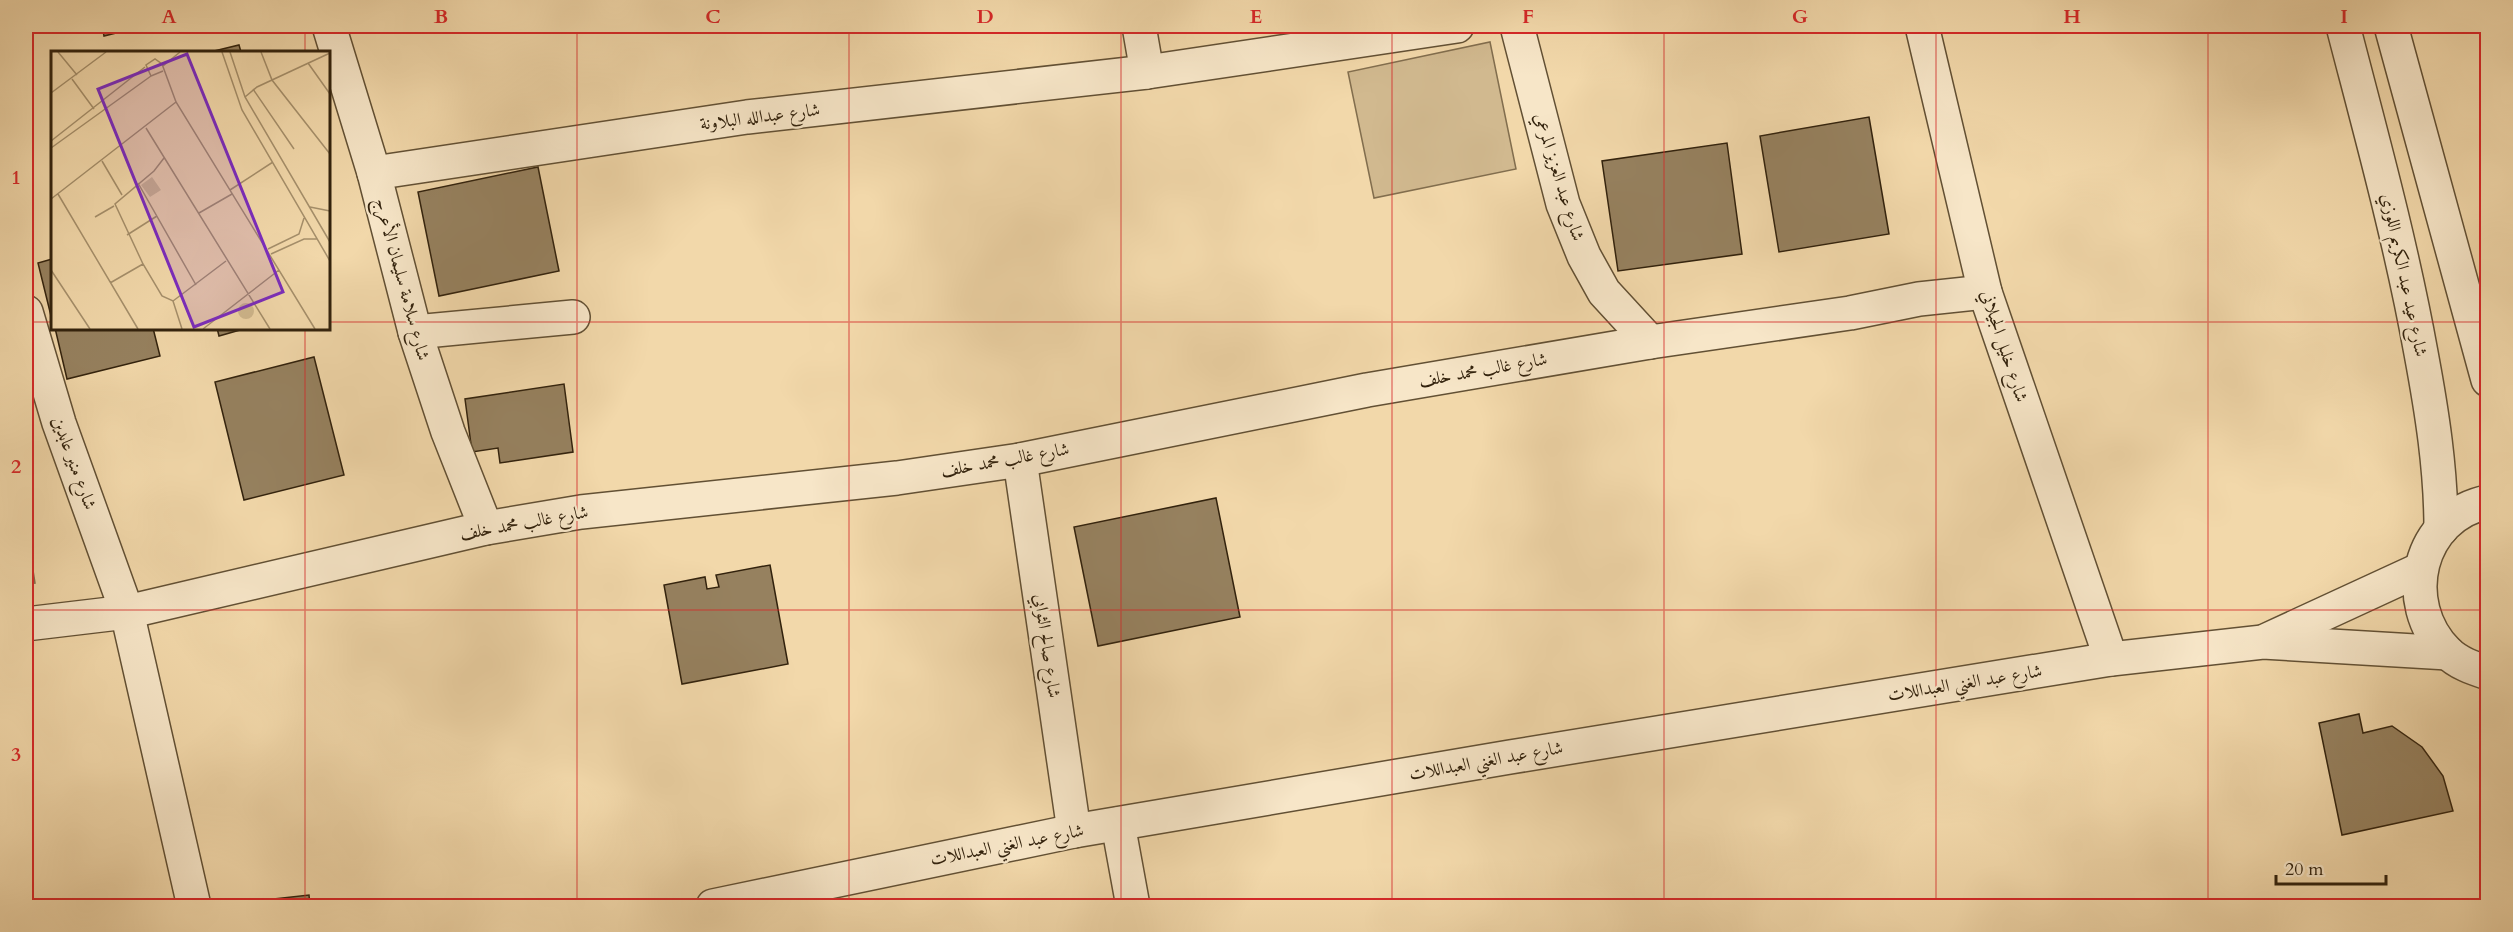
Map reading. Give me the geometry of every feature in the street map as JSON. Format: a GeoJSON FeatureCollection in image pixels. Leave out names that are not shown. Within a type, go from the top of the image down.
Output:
{"type":"FeatureCollection","features":[{"type":"Feature","properties":{"kind":"street","name":"شارع سلامة سليمان الأعرج"},"geometry":{"type":"LineString","coordinates":[[329,26],[374,173],[415,332],[448,432],[486,528]]}},
{"type":"Feature","properties":{"kind":"street"},"geometry":{"type":"LineString","coordinates":[[1139,26],[1147,72]]}},
{"type":"Feature","properties":{"kind":"street","name":"شارع عبدالله البلاونة"},"geometry":{"type":"LineString","coordinates":[[374,173],[747,117],[1147,72],[1457,26]]}},
{"type":"Feature","properties":{"kind":"street","name":"شارع عبد العزيز المرعي"},"geometry":{"type":"LineString","coordinates":[[1517,26],[1563,204],[1584,256],[1604,292],[1650,342]]}},
{"type":"Feature","properties":{"kind":"street","name":"شارع خليل الجيلاني"},"geometry":{"type":"LineString","coordinates":[[1922,26],[1985,292],[2111,659]]}},
{"type":"Feature","properties":{"kind":"street","name":"شارع عيد عبد الكريم اللوزي"},"geometry":{"type":"LineString","coordinates":[[2343,26],[2408,278],[2435,426],[2441,488],[2441,529]]}},
{"type":"Feature","properties":{"kind":"street"},"geometry":{"type":"LineString","coordinates":[[2391,26],[2487,380]]}},
{"type":"Feature","properties":{"kind":"street","name":"شارع غالب محمد خلف"},"geometry":{"type":"LineString","coordinates":[[26,624],[128,612],[486,528],[581,512],[897,478],[1020,460],[1367,390],[1650,342],[1850,313],[1919,299],[1985,292]]}},
{"type":"Feature","properties":{"kind":"street","name":"شارع منير عابدين"},"geometry":{"type":"LineString","coordinates":[[26,312],[58,423],[128,612],[194,906]]}},
{"type":"Feature","properties":{"kind":"street"},"geometry":{"type":"LineString","coordinates":[[415,332],[573,317]]}},
{"type":"Feature","properties":{"kind":"street","name":"شارع صالح الثوابي"},"geometry":{"type":"LineString","coordinates":[[1020,460],[1074,831]]}},
{"type":"Feature","properties":{"kind":"street"},"geometry":{"type":"LineString","coordinates":[[2487,502],[2458,514],[2441,529],[2428,548],[2421,569],[2419,592],[2422,615],[2433,635],[2448,653],[2466,665],[2487,673]]}},
{"type":"Feature","properties":{"kind":"street","name":"شارع عبد الغني العبداللات"},"geometry":{"type":"LineString","coordinates":[[2263,642],[2421,569]]}},
{"type":"Feature","properties":{"kind":"street","name":"شارع عبد الغني العبداللات"},"geometry":{"type":"LineString","coordinates":[[713,906],[1074,831],[1510,756],[2111,659],[2263,642],[2448,653]]}},
{"type":"Feature","properties":{"kind":"street"},"geometry":{"type":"LineString","coordinates":[[1118,824],[1133,906]]}},
{"type":"Feature","properties":{"kind":"shaded area"},"geometry":{"type":"Polygon","coordinates":[[[1490,42],[1516,169],[1374,198],[1348,72],[1490,42]]]}},
{"type":"Feature","properties":{"kind":"shaded area"},"geometry":{"type":"Polygon","coordinates":[[[26,526],[35,583],[26,584],[26,526]]]}},
{"type":"Feature","properties":{"kind":"building"},"geometry":{"type":"Polygon","coordinates":[[[102,26],[144,26],[104,36],[102,26]]]}},
{"type":"Feature","properties":{"kind":"building"},"geometry":{"type":"Polygon","coordinates":[[[239,45],[241,51],[214,51],[239,45]]]}},
{"type":"Feature","properties":{"kind":"building"},"geometry":{"type":"Polygon","coordinates":[[[1869,117],[1889,234],[1779,252],[1760,136],[1869,117]]]}},
{"type":"Feature","properties":{"kind":"building"},"geometry":{"type":"Polygon","coordinates":[[[1727,143],[1742,254],[1618,271],[1602,161],[1727,143]]]}},
{"type":"Feature","properties":{"kind":"building"},"geometry":{"type":"Polygon","coordinates":[[[538,167],[559,271],[439,296],[418,192],[538,167]]]}},
{"type":"Feature","properties":{"kind":"building"},"geometry":{"type":"Polygon","coordinates":[[[51,259],[51,316],[38,263],[51,259]]]}},
{"type":"Feature","properties":{"kind":"building"},"geometry":{"type":"Polygon","coordinates":[[[55,330],[154,330],[160,356],[67,379],[55,330]]]}},
{"type":"Feature","properties":{"kind":"building"},"geometry":{"type":"Polygon","coordinates":[[[218,330],[240,330],[219,336],[218,330]]]}},
{"type":"Feature","properties":{"kind":"building"},"geometry":{"type":"Polygon","coordinates":[[[314,357],[344,475],[244,500],[215,382],[314,357]]]}},
{"type":"Feature","properties":{"kind":"building"},"geometry":{"type":"Polygon","coordinates":[[[564,384],[573,452],[500,463],[498,448],[472,452],[465,399],[564,384]]]}},
{"type":"Feature","properties":{"kind":"building"},"geometry":{"type":"Polygon","coordinates":[[[1216,498],[1240,617],[1098,646],[1074,527],[1216,498]]]}},
{"type":"Feature","properties":{"kind":"building"},"geometry":{"type":"Polygon","coordinates":[[[770,565],[788,664],[682,684],[664,585],[705,577],[707,589],[719,587],[716,575],[770,565]]]}},
{"type":"Feature","properties":{"kind":"building"},"geometry":{"type":"Polygon","coordinates":[[[2359,714],[2363,733],[2392,726],[2422,747],[2443,776],[2453,811],[2342,835],[2319,723],[2359,714]]]}},
{"type":"Feature","properties":{"kind":"building"},"geometry":{"type":"Polygon","coordinates":[[[309,895],[310,906],[256,906],[256,901],[309,895]]]}}]}
